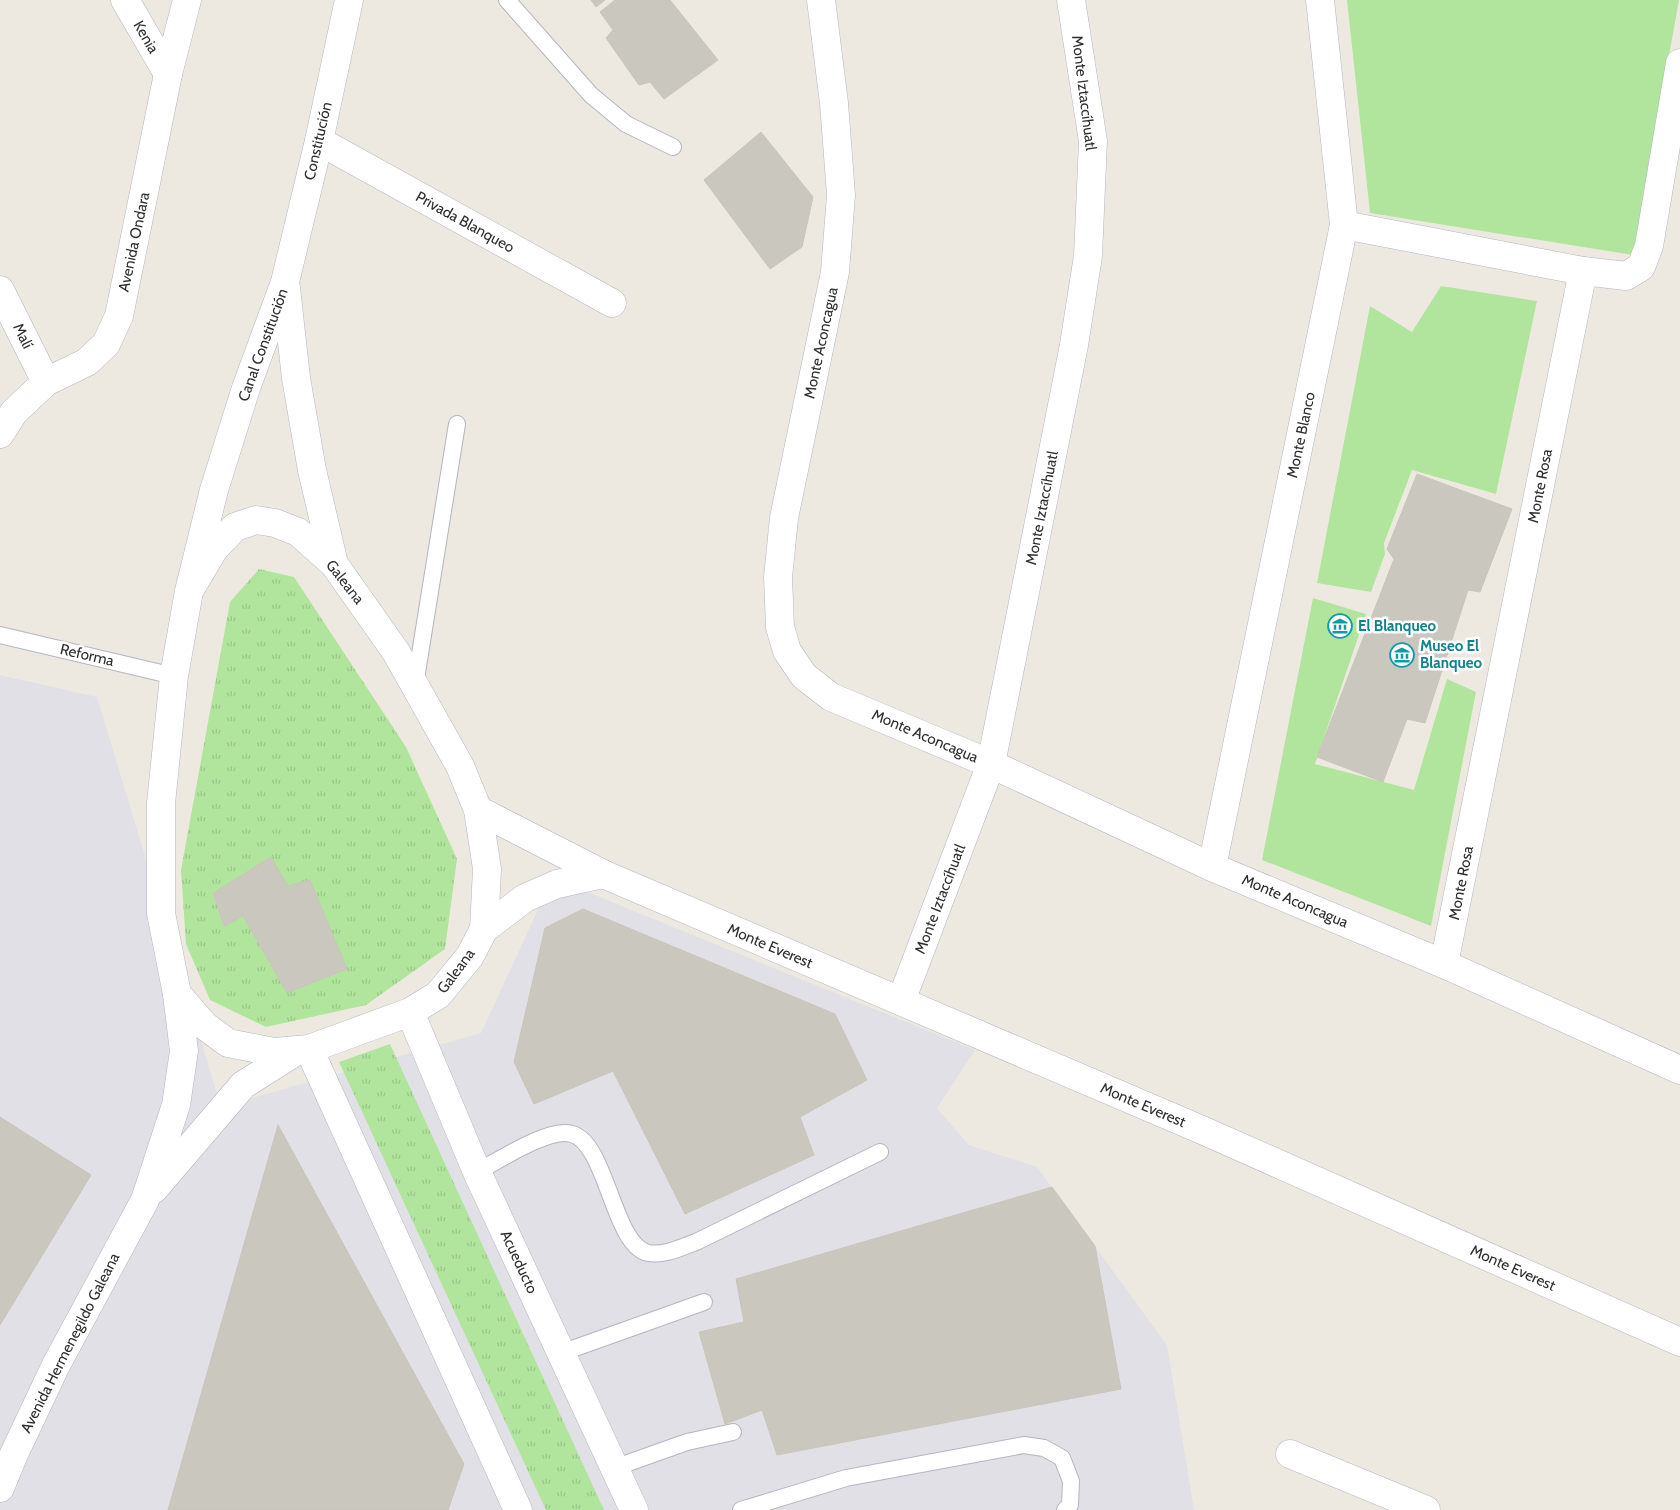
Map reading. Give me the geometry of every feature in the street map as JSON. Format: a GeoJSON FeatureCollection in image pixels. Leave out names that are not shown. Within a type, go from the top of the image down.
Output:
{"type":"FeatureCollection","features":[{"type":"Feature","properties":{"kind":"street","name":"Kenia"},"geometry":{"type":"LineString","coordinates":[[125,0],[168,74]]}},
{"type":"Feature","properties":{"kind":"street","name":"Avenida Ondara"},"geometry":{"type":"LineString","coordinates":[[0,434],[14,412],[46,382],[87,362],[106,344],[119,316],[168,74],[187,0]]}},
{"type":"Feature","properties":{"kind":"street","name":"Constitución"},"geometry":{"type":"LineString","coordinates":[[285,282],[319,141],[349,0]]}},
{"type":"Feature","properties":{"kind":"street","name":"Monte Aconcagua"},"geometry":{"type":"LineString","coordinates":[[821,0],[834,103],[841,195],[835,272],[784,518],[778,577],[780,627],[787,651],[804,676],[831,697],[991,764],[1212,867],[1444,964],[1680,1070]]}},
{"type":"Feature","properties":{"kind":"street","name":"Monte Iztaccíhuatl"},"geometry":{"type":"LineString","coordinates":[[901,1002],[991,764],[1074,345],[1088,256],[1093,141],[1072,0]]}},
{"type":"Feature","properties":{"kind":"street","name":"Monte Blanco"},"geometry":{"type":"LineString","coordinates":[[1212,867],[1344,224],[1320,0]]}},
{"type":"Feature","properties":{"kind":"street"},"geometry":{"type":"LineString","coordinates":[[1344,224],[1583,271],[1626,276],[1641,267],[1649,246],[1680,62]]}},
{"type":"Feature","properties":{"kind":"street","name":"Privada Blanqueo"},"geometry":{"type":"LineString","coordinates":[[319,141],[612,303]]}},
{"type":"Feature","properties":{"kind":"street","name":"Monte Rosa"},"geometry":{"type":"LineString","coordinates":[[1444,964],[1583,271]]}},
{"type":"Feature","properties":{"kind":"street","name":"Canal Constitución"},"geometry":{"type":"LineString","coordinates":[[285,282],[296,378],[312,470],[334,564]]}},
{"type":"Feature","properties":{"kind":"street","name":"Canal Constitución"},"geometry":{"type":"LineString","coordinates":[[189,591],[214,490],[246,388],[285,282]]}},
{"type":"Feature","properties":{"kind":"street","name":"Malí"},"geometry":{"type":"LineString","coordinates":[[0,290],[46,382]]}},
{"type":"Feature","properties":{"kind":"street","name":"Galeana"},"geometry":{"type":"LineString","coordinates":[[256,520],[275,523],[298,532],[334,564],[396,652],[460,766],[478,810],[487,869],[484,929],[470,956],[438,995],[410,1012],[302,1050],[242,1086],[145,1200],[176,1106],[184,1051],[177,994],[161,913],[161,803],[174,676],[189,591],[214,549],[236,527],[256,520]]}},
{"type":"Feature","properties":{"kind":"street","name":"Monte Everest"},"geometry":{"type":"LineString","coordinates":[[478,810],[603,874],[1202,1130],[1680,1342]]}},
{"type":"Feature","properties":{"kind":"street"},"geometry":{"type":"LineString","coordinates":[[484,929],[525,898],[557,884],[603,874]]}},
{"type":"Feature","properties":{"kind":"street","name":"Galeana"},"geometry":{"type":"LineString","coordinates":[[177,994],[205,1026],[228,1043],[274,1052],[302,1050]]}},
{"type":"Feature","properties":{"kind":"street","name":"Acueducto"},"geometry":{"type":"LineString","coordinates":[[410,1012],[478,1172],[634,1510]]}},
{"type":"Feature","properties":{"kind":"street"},"geometry":{"type":"LineString","coordinates":[[302,1050],[518,1510]]}},
{"type":"Feature","properties":{"kind":"street","name":"Avenida Hermenegildo Galeana"},"geometry":{"type":"LineString","coordinates":[[0,1488],[56,1365],[145,1200]]}},
{"type":"Feature","properties":{"kind":"street"},"geometry":{"type":"LineString","coordinates":[[1290,1454],[1426,1510]]}},
{"type":"Feature","properties":{"kind":"lane"},"geometry":{"type":"LineString","coordinates":[[507,0],[591,95],[626,124],[674,147]]}},
{"type":"Feature","properties":{"kind":"lane"},"geometry":{"type":"LineString","coordinates":[[415,685],[457,424]]}},
{"type":"Feature","properties":{"kind":"lane","name":"Reforma"},"geometry":{"type":"LineString","coordinates":[[0,635],[174,676]]}},
{"type":"Feature","properties":{"kind":"lane"},"geometry":{"type":"LineString","coordinates":[[478,1172],[551,1134],[572,1134],[588,1145],[631,1242],[647,1253],[670,1252],[696,1242],[880,1152]]}},
{"type":"Feature","properties":{"kind":"lane"},"geometry":{"type":"LineString","coordinates":[[562,1353],[704,1302]]}},
{"type":"Feature","properties":{"kind":"lane"},"geometry":{"type":"LineString","coordinates":[[614,1468],[687,1442],[733,1432]]}},
{"type":"Feature","properties":{"kind":"lane"},"geometry":{"type":"LineString","coordinates":[[742,1510],[846,1478],[1024,1445],[1044,1448],[1062,1458],[1070,1481],[1070,1505],[1065,1510]]}},
{"type":"Feature","properties":{"kind":"shaded area"},"geometry":{"type":"Polygon","coordinates":[[[0,675],[97,697],[221,1107],[481,1033],[541,903],[580,889],[975,1050],[937,1108],[969,1145],[1037,1167],[1167,1345],[1194,1510],[0,1510],[0,675]]]}},
{"type":"Feature","properties":{"kind":"green space"},"geometry":{"type":"Polygon","coordinates":[[[1347,0],[1679,0],[1633,255],[1370,213],[1347,0]]]}},
{"type":"Feature","properties":{"kind":"green space"},"geometry":{"type":"Polygon","coordinates":[[[1441,286],[1537,301],[1496,494],[1412,470],[1384,543],[1385,554],[1371,592],[1317,583],[1370,306],[1412,332],[1441,286]]]}},
{"type":"Feature","properties":{"kind":"green space"},"geometry":{"type":"Polygon","coordinates":[[[259,569],[294,577],[406,747],[457,859],[445,949],[366,1005],[266,1027],[210,1000],[186,944],[181,870],[230,602],[259,569]]]}},
{"type":"Feature","properties":{"kind":"green space"},"geometry":{"type":"Polygon","coordinates":[[[1313,598],[1366,614],[1315,764],[1414,790],[1447,679],[1476,692],[1431,926],[1262,860],[1313,598]]]}},
{"type":"Feature","properties":{"kind":"green space"},"geometry":{"type":"Polygon","coordinates":[[[390,1044],[604,1510],[546,1510],[339,1062],[390,1044]]]}},
{"type":"Feature","properties":{"kind":"building"},"geometry":{"type":"Polygon","coordinates":[[[591,0],[605,0],[596,7],[591,0]]]}},
{"type":"Feature","properties":{"kind":"building"},"geometry":{"type":"Polygon","coordinates":[[[615,0],[670,0],[718,60],[664,99],[650,82],[639,85],[606,38],[613,30],[600,12],[615,0]]]}},
{"type":"Feature","properties":{"kind":"building"},"geometry":{"type":"Polygon","coordinates":[[[761,132],[813,197],[802,247],[770,269],[704,180],[761,132]]]}},
{"type":"Feature","properties":{"kind":"building","name":"Museo El Blanqueo"},"geometry":{"type":"Polygon","coordinates":[[[1417,474],[1512,509],[1480,592],[1468,590],[1425,723],[1407,719],[1383,782],[1317,757],[1394,559],[1387,549],[1417,474]]]}},
{"type":"Feature","properties":{"kind":"building"},"geometry":{"type":"Polygon","coordinates":[[[271,857],[288,886],[310,880],[347,969],[287,993],[243,916],[224,926],[213,893],[271,857]]]}},
{"type":"Feature","properties":{"kind":"building"},"geometry":{"type":"Polygon","coordinates":[[[583,909],[835,1014],[867,1080],[800,1117],[814,1155],[685,1214],[613,1071],[534,1104],[514,1062],[545,928],[583,909]]]}},
{"type":"Feature","properties":{"kind":"building"},"geometry":{"type":"Polygon","coordinates":[[[0,1117],[91,1175],[0,1325],[0,1117]]]}},
{"type":"Feature","properties":{"kind":"building"},"geometry":{"type":"Polygon","coordinates":[[[278,1125],[464,1464],[448,1510],[168,1510],[278,1125]]]}},
{"type":"Feature","properties":{"kind":"building"},"geometry":{"type":"Polygon","coordinates":[[[1052,1187],[1095,1246],[1121,1389],[777,1455],[762,1410],[725,1424],[699,1332],[744,1322],[736,1279],[1052,1187]]]}},
{"type":"Feature","properties":{"kind":"place","name":"El Blanqueo"},"geometry":{"type":"Point","coordinates":[1340,626]}},
{"type":"Feature","properties":{"kind":"place","name":"Museo El Blanqueo"},"geometry":{"type":"Point","coordinates":[1402,655]}}]}
